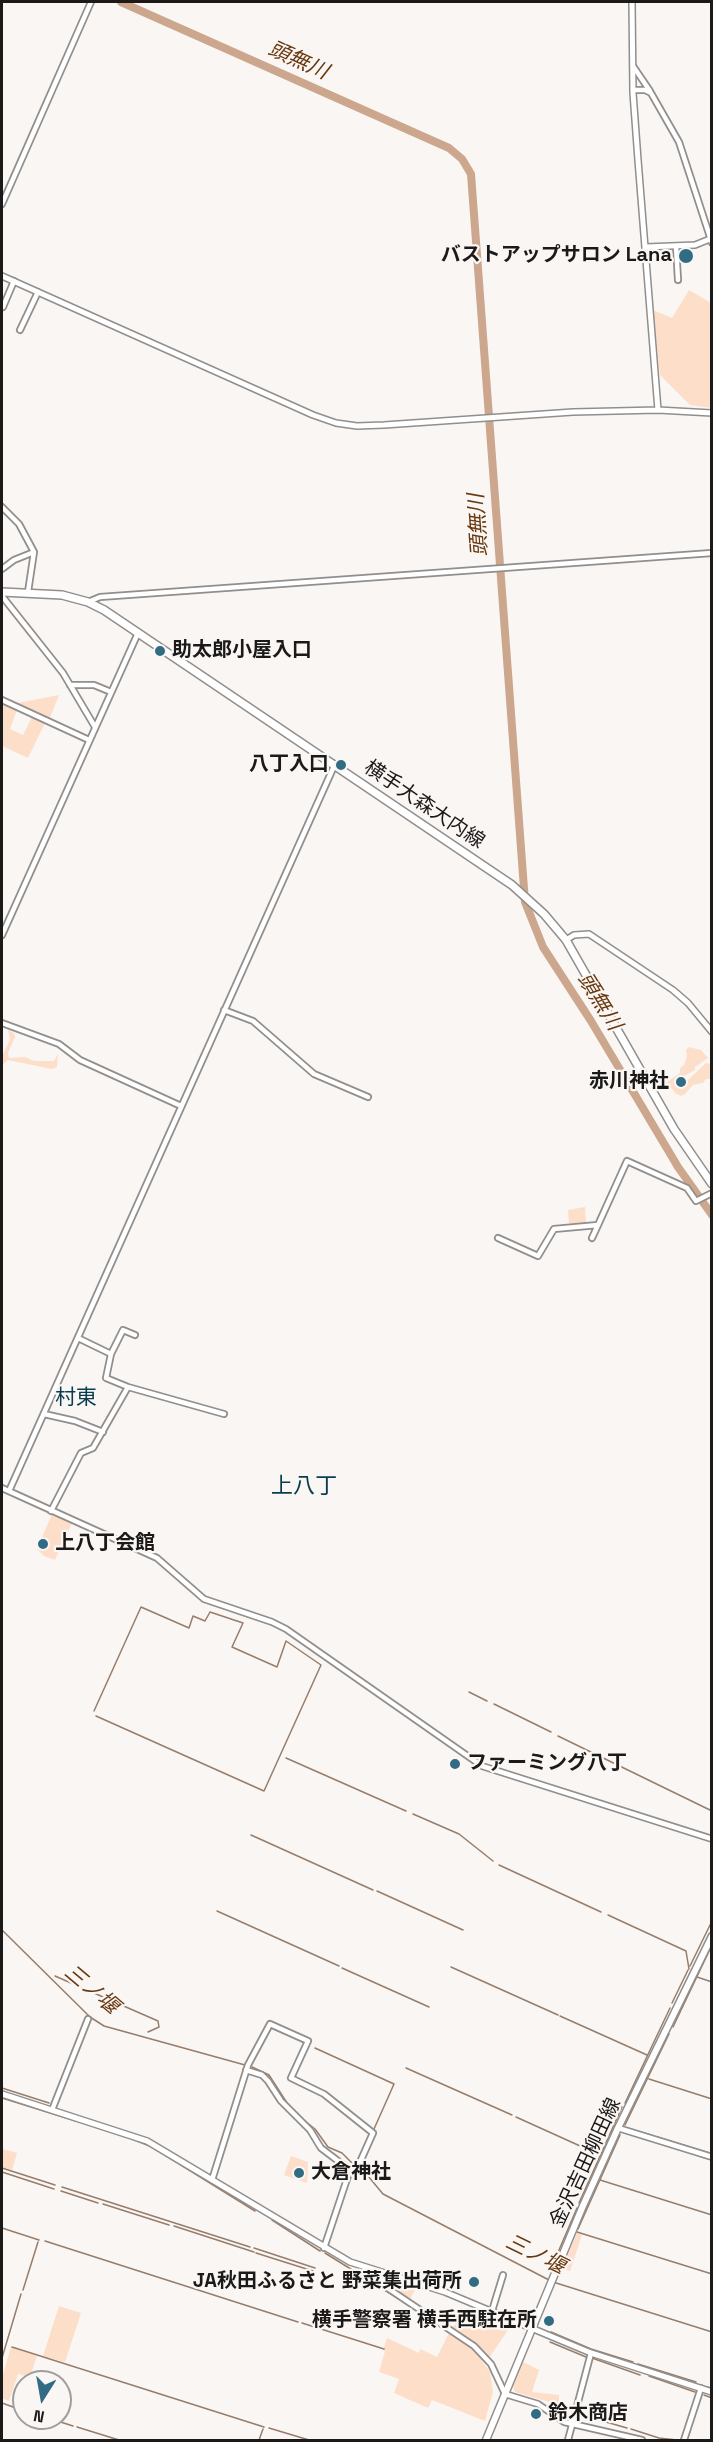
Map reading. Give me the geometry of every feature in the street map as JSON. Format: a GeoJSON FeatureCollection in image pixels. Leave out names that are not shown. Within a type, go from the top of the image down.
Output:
{"type":"FeatureCollection","features":[{"type":"Feature","properties":{"kind":"main road","name":"横手大森大内線"},"geometry":{"type":"LineString","coordinates":[[2,594],[28,592],[62,595],[88,602],[335,764],[512,885],[531,901],[566,940],[674,1129],[711,1184]]}},
{"type":"Feature","properties":{"kind":"main road","name":"金沢吉田柳田線"},"geometry":{"type":"LineString","coordinates":[[486,2440],[618,2128],[711,1936]]}},
{"type":"Feature","properties":{"kind":"street"},"geometry":{"type":"LineString","coordinates":[[2,204],[92,2]]}},
{"type":"Feature","properties":{"kind":"street"},"geometry":{"type":"LineString","coordinates":[[632,2],[633,90],[658,410]]}},
{"type":"Feature","properties":{"kind":"street"},"geometry":{"type":"LineString","coordinates":[[633,66],[679,142],[711,241],[695,245],[646,247]]}},
{"type":"Feature","properties":{"kind":"street"},"geometry":{"type":"LineString","coordinates":[[633,90],[645,90],[651,93]]}},
{"type":"Feature","properties":{"kind":"street"},"geometry":{"type":"LineString","coordinates":[[676,246],[678,280]]}},
{"type":"Feature","properties":{"kind":"street"},"geometry":{"type":"LineString","coordinates":[[2,276],[336,423],[375,425],[658,410],[711,412]]}},
{"type":"Feature","properties":{"kind":"street"},"geometry":{"type":"LineString","coordinates":[[3,307],[14,281]]}},
{"type":"Feature","properties":{"kind":"street"},"geometry":{"type":"LineString","coordinates":[[20,330],[38,292]]}},
{"type":"Feature","properties":{"kind":"street"},"geometry":{"type":"LineString","coordinates":[[2,507],[19,524],[34,552],[28,592]]}},
{"type":"Feature","properties":{"kind":"street"},"geometry":{"type":"LineString","coordinates":[[2,569],[14,560],[34,552]]}},
{"type":"Feature","properties":{"kind":"street"},"geometry":{"type":"LineString","coordinates":[[88,602],[100,597],[711,554]]}},
{"type":"Feature","properties":{"kind":"street"},"geometry":{"type":"LineString","coordinates":[[2,594],[63,673],[95,727]]}},
{"type":"Feature","properties":{"kind":"street"},"geometry":{"type":"LineString","coordinates":[[2,935],[138,633]]}},
{"type":"Feature","properties":{"kind":"street"},"geometry":{"type":"LineString","coordinates":[[70,685],[94,685],[111,692]]}},
{"type":"Feature","properties":{"kind":"street"},"geometry":{"type":"LineString","coordinates":[[2,700],[89,740]]}},
{"type":"Feature","properties":{"kind":"street"},"geometry":{"type":"LineString","coordinates":[[9,1491],[335,764]]}},
{"type":"Feature","properties":{"kind":"street"},"geometry":{"type":"LineString","coordinates":[[566,940],[574,934],[589,934],[673,990],[688,1003],[711,1032]]}},
{"type":"Feature","properties":{"kind":"street"},"geometry":{"type":"LineString","coordinates":[[224,1010],[253,1021],[314,1074],[368,1097]]}},
{"type":"Feature","properties":{"kind":"street"},"geometry":{"type":"LineString","coordinates":[[2,1023],[59,1044],[80,1060],[181,1106]]}},
{"type":"Feature","properties":{"kind":"street"},"geometry":{"type":"LineString","coordinates":[[592,1238],[627,1161],[687,1188],[696,1201],[711,1193]]}},
{"type":"Feature","properties":{"kind":"street"},"geometry":{"type":"LineString","coordinates":[[498,1238],[538,1256],[554,1229],[598,1225]]}},
{"type":"Feature","properties":{"kind":"street"},"geometry":{"type":"LineString","coordinates":[[135,1335],[123,1330],[111,1354],[106,1378],[128,1388],[224,1414]]}},
{"type":"Feature","properties":{"kind":"street"},"geometry":{"type":"LineString","coordinates":[[78,1338],[111,1354]]}},
{"type":"Feature","properties":{"kind":"street"},"geometry":{"type":"LineString","coordinates":[[51,1511],[81,1453],[93,1449],[128,1388]]}},
{"type":"Feature","properties":{"kind":"street"},"geometry":{"type":"LineString","coordinates":[[44,1414],[75,1421],[103,1432]]}},
{"type":"Feature","properties":{"kind":"street"},"geometry":{"type":"LineString","coordinates":[[2,1488],[157,1558],[204,1599],[286,1629],[482,1766],[711,1839]]}},
{"type":"Feature","properties":{"kind":"street"},"geometry":{"type":"LineString","coordinates":[[52,2110],[88,2019]]}},
{"type":"Feature","properties":{"kind":"street"},"geometry":{"type":"LineString","coordinates":[[213,2180],[246,2070],[252,2053],[270,2024],[308,2041],[291,2078],[324,2094],[373,2133],[356,2171],[350,2170],[321,2148],[310,2130],[281,2101],[262,2075],[246,2070]]}},
{"type":"Feature","properties":{"kind":"street"},"geometry":{"type":"LineString","coordinates":[[2,2094],[147,2141],[350,2262],[434,2288],[591,2353],[711,2392]]}},
{"type":"Feature","properties":{"kind":"street"},"geometry":{"type":"LineString","coordinates":[[618,2128],[711,2157]]}},
{"type":"Feature","properties":{"kind":"street"},"geometry":{"type":"LineString","coordinates":[[324,2248],[350,2170]]}},
{"type":"Feature","properties":{"kind":"street"},"geometry":{"type":"LineString","coordinates":[[384,2273],[381,2282],[383,2285],[474,2346],[491,2364],[505,2394],[538,2404],[564,2422],[642,2440]]}},
{"type":"Feature","properties":{"kind":"street"},"geometry":{"type":"LineString","coordinates":[[492,2311],[503,2275]]}},
{"type":"Feature","properties":{"kind":"street"},"geometry":{"type":"LineString","coordinates":[[568,2440],[591,2353]]}},
{"type":"Feature","properties":{"kind":"street"},"geometry":{"type":"LineString","coordinates":[[684,2440],[701,2388]]}},
{"type":"Feature","properties":{"kind":"shaded area"},"geometry":{"type":"Polygon","coordinates":[[[689,290],[711,303],[711,408],[690,405],[660,375],[653,310],[672,318],[689,290]]]}},
{"type":"Feature","properties":{"kind":"shaded area"},"geometry":{"type":"Polygon","coordinates":[[[59,695],[49,720],[15,705],[17,703],[59,695]]]}},
{"type":"Feature","properties":{"kind":"shaded area"},"geometry":{"type":"Polygon","coordinates":[[[4,704],[17,710],[10,729],[23,735],[32,717],[45,723],[28,758],[2,746],[4,704]]]}},
{"type":"Feature","properties":{"kind":"shaded area"},"geometry":{"type":"Polygon","coordinates":[[[8,1030],[14,1033],[15,1037],[8,1053],[9,1058],[25,1057],[34,1061],[54,1061],[58,1054],[57,1067],[52,1069],[8,1060],[2,1065],[2,1056],[10,1040],[8,1030]]]}},
{"type":"Feature","properties":{"kind":"shaded area"},"geometry":{"type":"Polygon","coordinates":[[[689,1047],[701,1050],[708,1058],[695,1067],[695,1070],[677,1080],[676,1085],[687,1084],[688,1080],[706,1063],[711,1064],[711,1079],[693,1085],[681,1096],[675,1093],[667,1082],[680,1073],[680,1068],[684,1065],[687,1056],[686,1050],[689,1047]]]}},
{"type":"Feature","properties":{"kind":"shaded area"},"geometry":{"type":"Polygon","coordinates":[[[585,1207],[586,1223],[569,1225],[568,1210],[585,1207]]]}},
{"type":"Feature","properties":{"kind":"shaded area"},"geometry":{"type":"Polygon","coordinates":[[[52,1514],[72,1523],[55,1560],[44,1556],[37,1549],[52,1514]]]}},
{"type":"Feature","properties":{"kind":"shaded area"},"geometry":{"type":"Polygon","coordinates":[[[3,2149],[17,2153],[12,2170],[2,2167],[3,2149]]]}},
{"type":"Feature","properties":{"kind":"shaded area"},"geometry":{"type":"Polygon","coordinates":[[[291,2156],[308,2162],[307,2183],[284,2175],[291,2156]]]}},
{"type":"Feature","properties":{"kind":"shaded area"},"geometry":{"type":"Polygon","coordinates":[[[577,2233],[582,2235],[570,2271],[562,2269],[577,2233]]]}},
{"type":"Feature","properties":{"kind":"shaded area"},"geometry":{"type":"Polygon","coordinates":[[[386,2277],[417,2285],[410,2300],[383,2283],[386,2277]]]}},
{"type":"Feature","properties":{"kind":"shaded area"},"geometry":{"type":"Polygon","coordinates":[[[59,2306],[81,2313],[65,2362],[43,2356],[59,2306]]]}},
{"type":"Feature","properties":{"kind":"shaded area"},"geometry":{"type":"Polygon","coordinates":[[[480,2309],[512,2324],[489,2358],[473,2341],[452,2327],[459,2322],[463,2325],[468,2315],[477,2318],[480,2309]]]}},
{"type":"Feature","properties":{"kind":"shaded area"},"geometry":{"type":"Polygon","coordinates":[[[450,2331],[471,2346],[490,2372],[493,2392],[485,2421],[432,2400],[428,2408],[394,2393],[399,2379],[379,2372],[387,2338],[419,2353],[420,2349],[437,2357],[450,2331]]]}},
{"type":"Feature","properties":{"kind":"shaded area"},"geometry":{"type":"Polygon","coordinates":[[[11,2347],[37,2356],[32,2370],[12,2370],[12,2392],[9,2401],[2,2398],[2,2377],[11,2347]]]}},
{"type":"Feature","properties":{"kind":"shaded area"},"geometry":{"type":"Polygon","coordinates":[[[523,2362],[539,2370],[532,2392],[559,2395],[559,2405],[515,2392],[513,2387],[523,2362]]]}},
{"type":"Feature","properties":{"kind":"waterway","name":"頭無川"},"geometry":{"type":"LineString","coordinates":[[121,2],[449,148],[462,159],[471,174],[525,902],[543,947],[591,1021],[678,1167],[712,1215]]}},
{"type":"Feature","properties":{"kind":"waterway"},"geometry":{"type":"LineString","coordinates":[[94,1711],[141,1607],[189,1628],[193,1616],[205,1621],[210,1612],[243,1623],[232,1647],[277,1667],[286,1641],[321,1665],[264,1791],[96,1716]]}},
{"type":"Feature","properties":{"kind":"waterway"},"geometry":{"type":"LineString","coordinates":[[469,1692],[487,1701]]}},
{"type":"Feature","properties":{"kind":"waterway"},"geometry":{"type":"LineString","coordinates":[[494,1704],[551,1732]]}},
{"type":"Feature","properties":{"kind":"waterway"},"geometry":{"type":"LineString","coordinates":[[558,1736],[712,1811]]}},
{"type":"Feature","properties":{"kind":"waterway"},"geometry":{"type":"LineString","coordinates":[[286,1758],[406,1811]]}},
{"type":"Feature","properties":{"kind":"waterway"},"geometry":{"type":"LineString","coordinates":[[413,1814],[459,1834],[493,1861]]}},
{"type":"Feature","properties":{"kind":"waterway"},"geometry":{"type":"LineString","coordinates":[[251,1835],[373,1890]]}},
{"type":"Feature","properties":{"kind":"waterway"},"geometry":{"type":"LineString","coordinates":[[499,1865],[601,1912]]}},
{"type":"Feature","properties":{"kind":"waterway"},"geometry":{"type":"LineString","coordinates":[[377,1891],[463,1930]]}},
{"type":"Feature","properties":{"kind":"waterway"},"geometry":{"type":"LineString","coordinates":[[217,1911],[339,1966]]}},
{"type":"Feature","properties":{"kind":"waterway"},"geometry":{"type":"LineString","coordinates":[[608,1915],[686,1951],[689,1969]]}},
{"type":"Feature","properties":{"kind":"waterway"},"geometry":{"type":"LineString","coordinates":[[690,1966],[712,1921]]}},
{"type":"Feature","properties":{"kind":"waterway","name":"三ノ堰"},"geometry":{"type":"LineString","coordinates":[[2,1930],[90,2017],[104,2026],[245,2065]]}},
{"type":"Feature","properties":{"kind":"waterway"},"geometry":{"type":"LineString","coordinates":[[673,2027],[712,1945]]}},
{"type":"Feature","properties":{"kind":"waterway"},"geometry":{"type":"LineString","coordinates":[[451,1967],[558,2015]]}},
{"type":"Feature","properties":{"kind":"waterway"},"geometry":{"type":"LineString","coordinates":[[342,1968],[429,2007]]}},
{"type":"Feature","properties":{"kind":"waterway"},"geometry":{"type":"LineString","coordinates":[[672,2003],[688,1970]]}},
{"type":"Feature","properties":{"kind":"waterway"},"geometry":{"type":"LineString","coordinates":[[55,1976],[158,2021],[159,2027],[148,2032]]}},
{"type":"Feature","properties":{"kind":"waterway"},"geometry":{"type":"LineString","coordinates":[[697,1977],[712,1982]]}},
{"type":"Feature","properties":{"kind":"waterway"},"geometry":{"type":"LineString","coordinates":[[625,2103],[670,2008]]}},
{"type":"Feature","properties":{"kind":"waterway"},"geometry":{"type":"LineString","coordinates":[[560,2016],[647,2055]]}},
{"type":"Feature","properties":{"kind":"waterway"},"geometry":{"type":"LineString","coordinates":[[625,2125],[669,2034]]}},
{"type":"Feature","properties":{"kind":"waterway"},"geometry":{"type":"LineString","coordinates":[[315,2048],[394,2084],[374,2129]]}},
{"type":"Feature","properties":{"kind":"waterway","name":"三ノ堰"},"geometry":{"type":"LineString","coordinates":[[252,2067],[269,2075],[289,2106]]}},
{"type":"Feature","properties":{"kind":"waterway"},"geometry":{"type":"LineString","coordinates":[[406,2068],[512,2115]]}},
{"type":"Feature","properties":{"kind":"waterway"},"geometry":{"type":"LineString","coordinates":[[649,2079],[712,2099]]}},
{"type":"Feature","properties":{"kind":"waterway"},"geometry":{"type":"LineString","coordinates":[[2,2088],[49,2103]]}},
{"type":"Feature","properties":{"kind":"waterway"},"geometry":{"type":"LineString","coordinates":[[2,2098],[76,2121]]}},
{"type":"Feature","properties":{"kind":"waterway"},"geometry":{"type":"LineString","coordinates":[[579,2203],[622,2107]]}},
{"type":"Feature","properties":{"kind":"waterway"},"geometry":{"type":"LineString","coordinates":[[516,2117],[600,2155]]}},
{"type":"Feature","properties":{"kind":"waterway","name":"三ノ堰"},"geometry":{"type":"LineString","coordinates":[[301,2118],[315,2129],[328,2147],[342,2153],[354,2165]]}},
{"type":"Feature","properties":{"kind":"waterway"},"geometry":{"type":"LineString","coordinates":[[627,2128],[654,2136]]}},
{"type":"Feature","properties":{"kind":"waterway"},"geometry":{"type":"LineString","coordinates":[[578,2229],[620,2135]]}},
{"type":"Feature","properties":{"kind":"waterway"},"geometry":{"type":"LineString","coordinates":[[657,2137],[712,2154]]}},
{"type":"Feature","properties":{"kind":"waterway"},"geometry":{"type":"LineString","coordinates":[[132,2139],[152,2147],[255,2211]]}},
{"type":"Feature","properties":{"kind":"waterway"},"geometry":{"type":"LineString","coordinates":[[668,2146],[694,2154]]}},
{"type":"Feature","properties":{"kind":"waterway"},"geometry":{"type":"LineString","coordinates":[[699,2156],[712,2160]]}},
{"type":"Feature","properties":{"kind":"waterway"},"geometry":{"type":"LineString","coordinates":[[2,2168],[55,2185]]}},
{"type":"Feature","properties":{"kind":"waterway","name":"三ノ堰"},"geometry":{"type":"LineString","coordinates":[[363,2170],[383,2194],[549,2280]]}},
{"type":"Feature","properties":{"kind":"waterway"},"geometry":{"type":"LineString","coordinates":[[2,2172],[54,2189]]}},
{"type":"Feature","properties":{"kind":"waterway"},"geometry":{"type":"LineString","coordinates":[[600,2180],[712,2215]]}},
{"type":"Feature","properties":{"kind":"waterway"},"geometry":{"type":"LineString","coordinates":[[62,2187],[250,2247]]}},
{"type":"Feature","properties":{"kind":"waterway"},"geometry":{"type":"LineString","coordinates":[[61,2191],[98,2203]]}},
{"type":"Feature","properties":{"kind":"waterway"},"geometry":{"type":"LineString","coordinates":[[103,2204],[169,2225]]}},
{"type":"Feature","properties":{"kind":"waterway"},"geometry":{"type":"LineString","coordinates":[[556,2257],[577,2208]]}},
{"type":"Feature","properties":{"kind":"waterway"},"geometry":{"type":"LineString","coordinates":[[272,2220],[320,2251]]}},
{"type":"Feature","properties":{"kind":"waterway"},"geometry":{"type":"LineString","coordinates":[[174,2226],[254,2252]]}},
{"type":"Feature","properties":{"kind":"waterway"},"geometry":{"type":"LineString","coordinates":[[2,2228],[39,2240]]}},
{"type":"Feature","properties":{"kind":"waterway"},"geometry":{"type":"LineString","coordinates":[[577,2232],[712,2274]]}},
{"type":"Feature","properties":{"kind":"waterway"},"geometry":{"type":"LineString","coordinates":[[45,2241],[298,2322]]}},
{"type":"Feature","properties":{"kind":"waterway"},"geometry":{"type":"LineString","coordinates":[[23,2290],[38,2242]]}},
{"type":"Feature","properties":{"kind":"waterway"},"geometry":{"type":"LineString","coordinates":[[254,2248],[315,2268]]}},
{"type":"Feature","properties":{"kind":"waterway"},"geometry":{"type":"LineString","coordinates":[[256,2253],[313,2271]]}},
{"type":"Feature","properties":{"kind":"waterway"},"geometry":{"type":"LineString","coordinates":[[325,2253],[399,2299]]}},
{"type":"Feature","properties":{"kind":"waterway","name":"三ノ堰"},"geometry":{"type":"LineString","coordinates":[[553,2282],[712,2332]]}},
{"type":"Feature","properties":{"kind":"waterway"},"geometry":{"type":"LineString","coordinates":[[2,2358],[21,2294]]}},
{"type":"Feature","properties":{"kind":"waterway"},"geometry":{"type":"LineString","coordinates":[[302,2323],[384,2349]]}},
{"type":"Feature","properties":{"kind":"waterway"},"geometry":{"type":"LineString","coordinates":[[551,2332],[591,2349],[633,2362]]}},
{"type":"Feature","properties":{"kind":"waterway"},"geometry":{"type":"LineString","coordinates":[[550,2342],[586,2357]]}},
{"type":"Feature","properties":{"kind":"waterway"},"geometry":{"type":"LineString","coordinates":[[12,2347],[264,2427]]}},
{"type":"Feature","properties":{"kind":"waterway"},"geometry":{"type":"LineString","coordinates":[[592,2358],[640,2375]]}},
{"type":"Feature","properties":{"kind":"waterway"},"geometry":{"type":"LineString","coordinates":[[638,2364],[696,2382]]}},
{"type":"Feature","properties":{"kind":"waterway"},"geometry":{"type":"LineString","coordinates":[[649,2376],[695,2392]]}},
{"type":"Feature","properties":{"kind":"waterway"},"geometry":{"type":"LineString","coordinates":[[707,2387],[712,2388]]}},
{"type":"Feature","properties":{"kind":"waterway"},"geometry":{"type":"LineString","coordinates":[[687,2440],[701,2395]]}},
{"type":"Feature","properties":{"kind":"waterway"},"geometry":{"type":"LineString","coordinates":[[704,2395],[712,2398]]}},
{"type":"Feature","properties":{"kind":"waterway"},"geometry":{"type":"LineString","coordinates":[[2,2403],[12,2407]]}},
{"type":"Feature","properties":{"kind":"waterway"},"geometry":{"type":"LineString","coordinates":[[592,2418],[627,2428]]}},
{"type":"Feature","properties":{"kind":"waterway"},"geometry":{"type":"LineString","coordinates":[[77,2427],[119,2440]]}},
{"type":"Feature","properties":{"kind":"waterway"},"geometry":{"type":"LineString","coordinates":[[269,2428],[309,2440]]}},
{"type":"Feature","properties":{"kind":"waterway"},"geometry":{"type":"LineString","coordinates":[[259,2440],[263,2429]]}},
{"type":"Feature","properties":{"kind":"waterway"},"geometry":{"type":"LineString","coordinates":[[631,2429],[659,2438],[677,2440]]}},
{"type":"Feature","properties":{"kind":"place","name":"バストアップサロン Lana"},"geometry":{"type":"Point","coordinates":[686,256]}},
{"type":"Feature","properties":{"kind":"place","name":"助太郎小屋入口"},"geometry":{"type":"Point","coordinates":[160,651]}},
{"type":"Feature","properties":{"kind":"place","name":"八丁入口"},"geometry":{"type":"Point","coordinates":[341,765]}},
{"type":"Feature","properties":{"kind":"place","name":"赤川神社"},"geometry":{"type":"Point","coordinates":[681,1082]}},
{"type":"Feature","properties":{"kind":"place","name":"上八丁会館"},"geometry":{"type":"Point","coordinates":[43,1544]}},
{"type":"Feature","properties":{"kind":"place","name":"ファーミング八丁"},"geometry":{"type":"Point","coordinates":[455,1764]}},
{"type":"Feature","properties":{"kind":"place","name":"大倉神社"},"geometry":{"type":"Point","coordinates":[299,2173]}},
{"type":"Feature","properties":{"kind":"place","name":"JA秋田ふるさと 野菜集出荷所"},"geometry":{"type":"Point","coordinates":[474,2282]}},
{"type":"Feature","properties":{"kind":"place","name":"横手警察署 横手西駐在所"},"geometry":{"type":"Point","coordinates":[549,2321]}},
{"type":"Feature","properties":{"kind":"place","name":"鈴木商店"},"geometry":{"type":"Point","coordinates":[536,2414]}},
{"type":"Feature","properties":{"kind":"district","name":"村東"},"geometry":{"type":"Point","coordinates":[76,1398]}},
{"type":"Feature","properties":{"kind":"district","name":"上八丁"},"geometry":{"type":"Point","coordinates":[304,1487]}}]}
